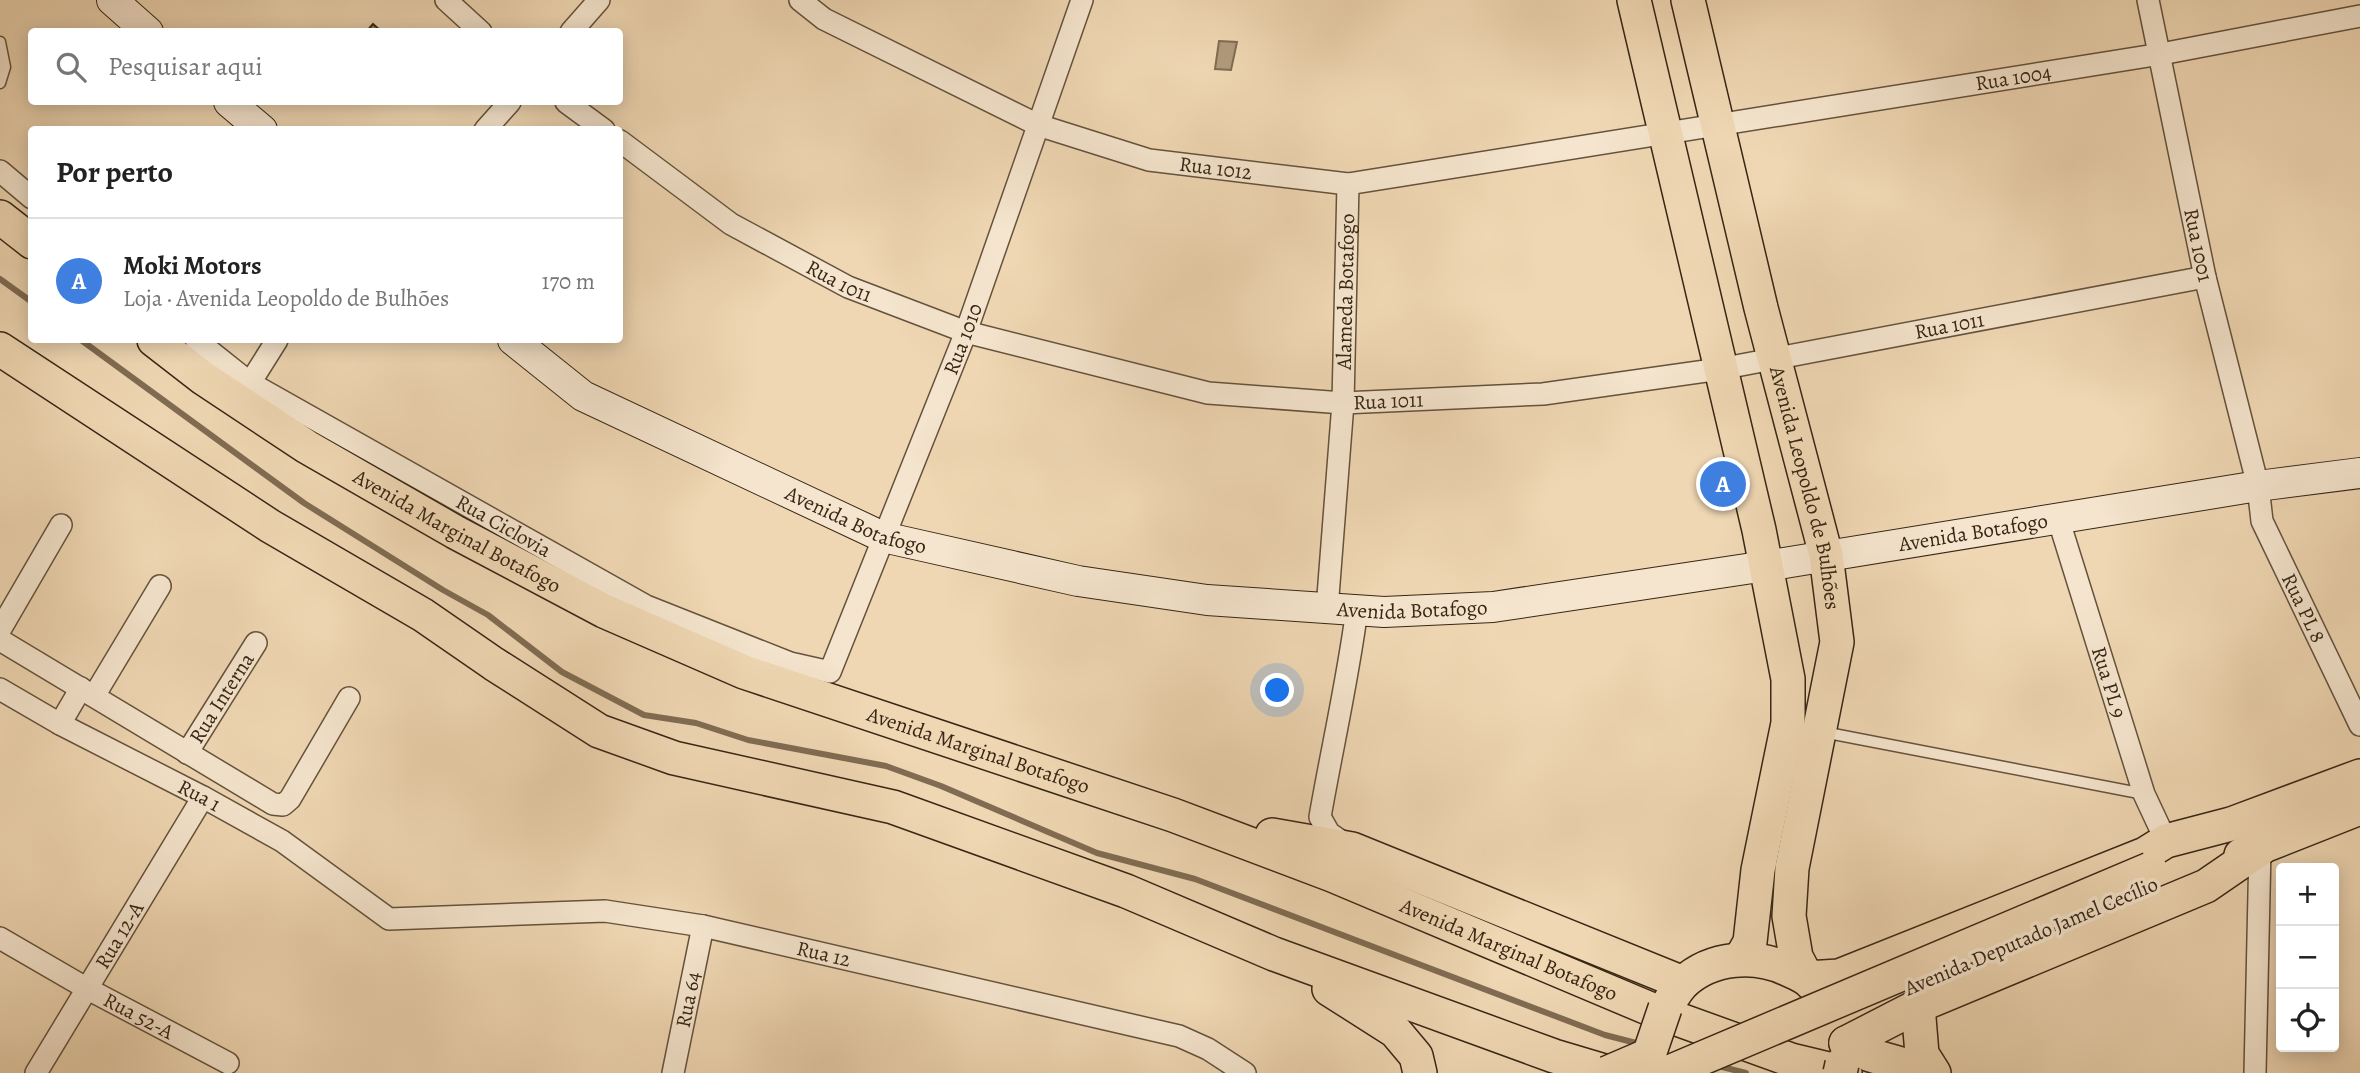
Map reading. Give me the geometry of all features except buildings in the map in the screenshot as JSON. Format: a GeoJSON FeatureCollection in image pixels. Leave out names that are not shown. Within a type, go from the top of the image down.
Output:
{"type":"FeatureCollection","features":[{"type":"Feature","properties":{"kind":"main road"},"geometry":{"type":"LineString","coordinates":[[1634,0],[1766,566],[1788,679],[1788,723],[1758,870],[1750,942],[1741,958]]}},
{"type":"Feature","properties":{"kind":"main road","name":"Avenida Leopoldo de Bulhões"},"geometry":{"type":"LineString","coordinates":[[1688,0],[1774,359],[1826,555],[1836,642],[1792,869],[1789,916],[1796,957],[1807,978]]}},
{"type":"Feature","properties":{"kind":"main road"},"geometry":{"type":"LineString","coordinates":[[0,216],[28,239]]}},
{"type":"Feature","properties":{"kind":"main road","name":"Avenida Marginal Botafogo"},"geometry":{"type":"LineString","coordinates":[[158,343],[203,378],[307,447],[455,532],[604,611],[744,672],[1172,815],[1332,875],[1655,1011],[1791,1060],[1843,1063],[1870,1055],[1933,1073]]}},
{"type":"Feature","properties":{"kind":"main road"},"geometry":{"type":"LineString","coordinates":[[0,349],[270,526],[423,615],[599,731],[674,758],[893,807],[1126,891],[1274,954],[1523,1045],[1609,1073]]}},
{"type":"Feature","properties":{"kind":"main road","name":"Avenida Deputado Jamel Cecílio"},"geometry":{"type":"LineString","coordinates":[[1706,1073],[2160,863],[2231,824],[2360,776]]}},
{"type":"Feature","properties":{"kind":"main road","name":"Avenida Deputado Jamel Cecílio"},"geometry":{"type":"LineString","coordinates":[[1609,1073],[1656,1067],[2160,863],[2260,849],[2360,808]]}},
{"type":"Feature","properties":{"kind":"main road"},"geometry":{"type":"LineString","coordinates":[[1172,815],[1318,845],[1352,849],[1674,996]]}},
{"type":"Feature","properties":{"kind":"main road"},"geometry":{"type":"LineString","coordinates":[[1843,1063],[1918,1006],[2206,886],[2260,849]]}},
{"type":"Feature","properties":{"kind":"main road"},"geometry":{"type":"LineString","coordinates":[[1807,978],[1839,976],[2145,854],[2160,863]]}},
{"type":"Feature","properties":{"kind":"main road"},"geometry":{"type":"LineString","coordinates":[[1274,954],[1395,1031],[1416,1056],[1420,1073]]}},
{"type":"Feature","properties":{"kind":"main road"},"geometry":{"type":"LineString","coordinates":[[1656,1067],[1674,996],[1707,968],[1741,958],[1774,963],[1807,978],[1838,1010],[1843,1063]]}},
{"type":"Feature","properties":{"kind":"main road"},"geometry":{"type":"LineString","coordinates":[[1918,1006],[1922,1054],[1933,1073]]}},
{"type":"Feature","properties":{"kind":"street"},"geometry":{"type":"LineString","coordinates":[[111,0],[143,28]]}},
{"type":"Feature","properties":{"kind":"street"},"geometry":{"type":"LineString","coordinates":[[446,0],[477,28]]}},
{"type":"Feature","properties":{"kind":"street"},"geometry":{"type":"LineString","coordinates":[[574,28],[599,0]]}},
{"type":"Feature","properties":{"kind":"street","name":"Rua 1012"},"geometry":{"type":"LineString","coordinates":[[800,0],[824,19],[1038,125],[1149,160],[1348,184],[1666,132]]}},
{"type":"Feature","properties":{"kind":"street","name":"Rua 1010"},"geometry":{"type":"LineString","coordinates":[[830,672],[966,332],[1082,0]]}},
{"type":"Feature","properties":{"kind":"street","name":"Rua 1001"},"geometry":{"type":"LineString","coordinates":[[2148,0],[2205,277],[2258,486]]}},
{"type":"Feature","properties":{"kind":"street","name":"Rua 1004"},"geometry":{"type":"LineString","coordinates":[[1666,132],[2161,54],[2360,16]]}},
{"type":"Feature","properties":{"kind":"street"},"geometry":{"type":"LineString","coordinates":[[233,105],[257,126]]}},
{"type":"Feature","properties":{"kind":"street"},"geometry":{"type":"LineString","coordinates":[[489,126],[507,105]]}},
{"type":"Feature","properties":{"kind":"street"},"geometry":{"type":"LineString","coordinates":[[570,105],[599,126]]}},
{"type":"Feature","properties":{"kind":"street","name":"Rua 1011"},"geometry":{"type":"LineString","coordinates":[[623,143],[743,230],[848,287],[966,332],[1208,393],[1343,404],[1543,394],[1720,369],[2205,277]]}},
{"type":"Feature","properties":{"kind":"street"},"geometry":{"type":"LineString","coordinates":[[0,171],[28,195]]}},
{"type":"Feature","properties":{"kind":"street","name":"Alameda Botafogo"},"geometry":{"type":"LineString","coordinates":[[1327,609],[1343,404],[1348,184]]}},
{"type":"Feature","properties":{"kind":"street","name":"Rua Ciclovia"},"geometry":{"type":"LineString","coordinates":[[200,343],[250,383],[646,606],[790,663],[830,672]]}},
{"type":"Feature","properties":{"kind":"street"},"geometry":{"type":"LineString","coordinates":[[250,383],[275,343]]}},
{"type":"Feature","properties":{"kind":"street","name":"Avenida Botafogo"},"geometry":{"type":"LineString","coordinates":[[517,343],[583,396],[883,537],[1091,583],[1207,600],[1327,609],[1384,612],[1493,607],[2360,472]]}},
{"type":"Feature","properties":{"kind":"street","name":"Rua PL 8"},"geometry":{"type":"LineString","coordinates":[[2258,486],[2262,521],[2360,725]]}},
{"type":"Feature","properties":{"kind":"street","name":"Rua PL 9"},"geometry":{"type":"LineString","coordinates":[[2058,518],[2144,794],[2160,863]]}},
{"type":"Feature","properties":{"kind":"street"},"geometry":{"type":"LineString","coordinates":[[0,630],[61,525]]}},
{"type":"Feature","properties":{"kind":"street"},"geometry":{"type":"LineString","coordinates":[[60,724],[88,692],[160,586]]}},
{"type":"Feature","properties":{"kind":"street"},"geometry":{"type":"LineString","coordinates":[[1352,849],[1329,833],[1320,817],[1357,609]]}},
{"type":"Feature","properties":{"kind":"street","name":"Rua Interna"},"geometry":{"type":"LineString","coordinates":[[0,640],[273,804],[283,805],[290,799],[349,698]]}},
{"type":"Feature","properties":{"kind":"street","name":"Rua Interna"},"geometry":{"type":"LineString","coordinates":[[187,753],[256,643]]}},
{"type":"Feature","properties":{"kind":"street","name":"Rua 1"},"geometry":{"type":"LineString","coordinates":[[0,690],[282,841],[389,919]]}},
{"type":"Feature","properties":{"kind":"street","name":"Rua 12-A"},"geometry":{"type":"LineString","coordinates":[[36,1073],[203,797]]}},
{"type":"Feature","properties":{"kind":"street"},"geometry":{"type":"LineString","coordinates":[[2255,1073],[2260,849]]}},
{"type":"Feature","properties":{"kind":"street","name":"Rua 12"},"geometry":{"type":"LineString","coordinates":[[389,919],[605,911],[703,926],[1179,1036],[1208,1049],[1245,1073]]}},
{"type":"Feature","properties":{"kind":"street","name":"Rua 64"},"geometry":{"type":"LineString","coordinates":[[673,1073],[703,926]]}},
{"type":"Feature","properties":{"kind":"street","name":"Rua 52-A"},"geometry":{"type":"LineString","coordinates":[[0,938],[86,988],[228,1063]]}},
{"type":"Feature","properties":{"kind":"lane"},"geometry":{"type":"LineString","coordinates":[[0,42],[5,67],[0,83]]}},
{"type":"Feature","properties":{"kind":"lane"},"geometry":{"type":"LineString","coordinates":[[1818,731],[2144,794]]}},
{"type":"Feature","properties":{"kind":"shaded area"},"geometry":{"type":"Polygon","coordinates":[[[1219,41],[1237,42],[1231,70],[1215,69],[1219,41]]]}},
{"type":"Feature","properties":{"kind":"waterway"},"geometry":{"type":"LineString","coordinates":[[0,279],[28,299]]}},
{"type":"Feature","properties":{"kind":"waterway"},"geometry":{"type":"LineString","coordinates":[[85,343],[304,503],[488,615],[562,672],[644,715],[696,723],[748,740],[886,766],[941,786],[1097,853],[1195,879],[1605,1035],[1640,1044]]}},
{"type":"Feature","properties":{"kind":"waterway"},"geometry":{"type":"LineString","coordinates":[[1718,1066],[1746,1073]]}},
{"type":"Feature","properties":{"kind":"place","name":"Moki Motors"},"geometry":{"type":"Point","coordinates":[1723,484]}}]}
